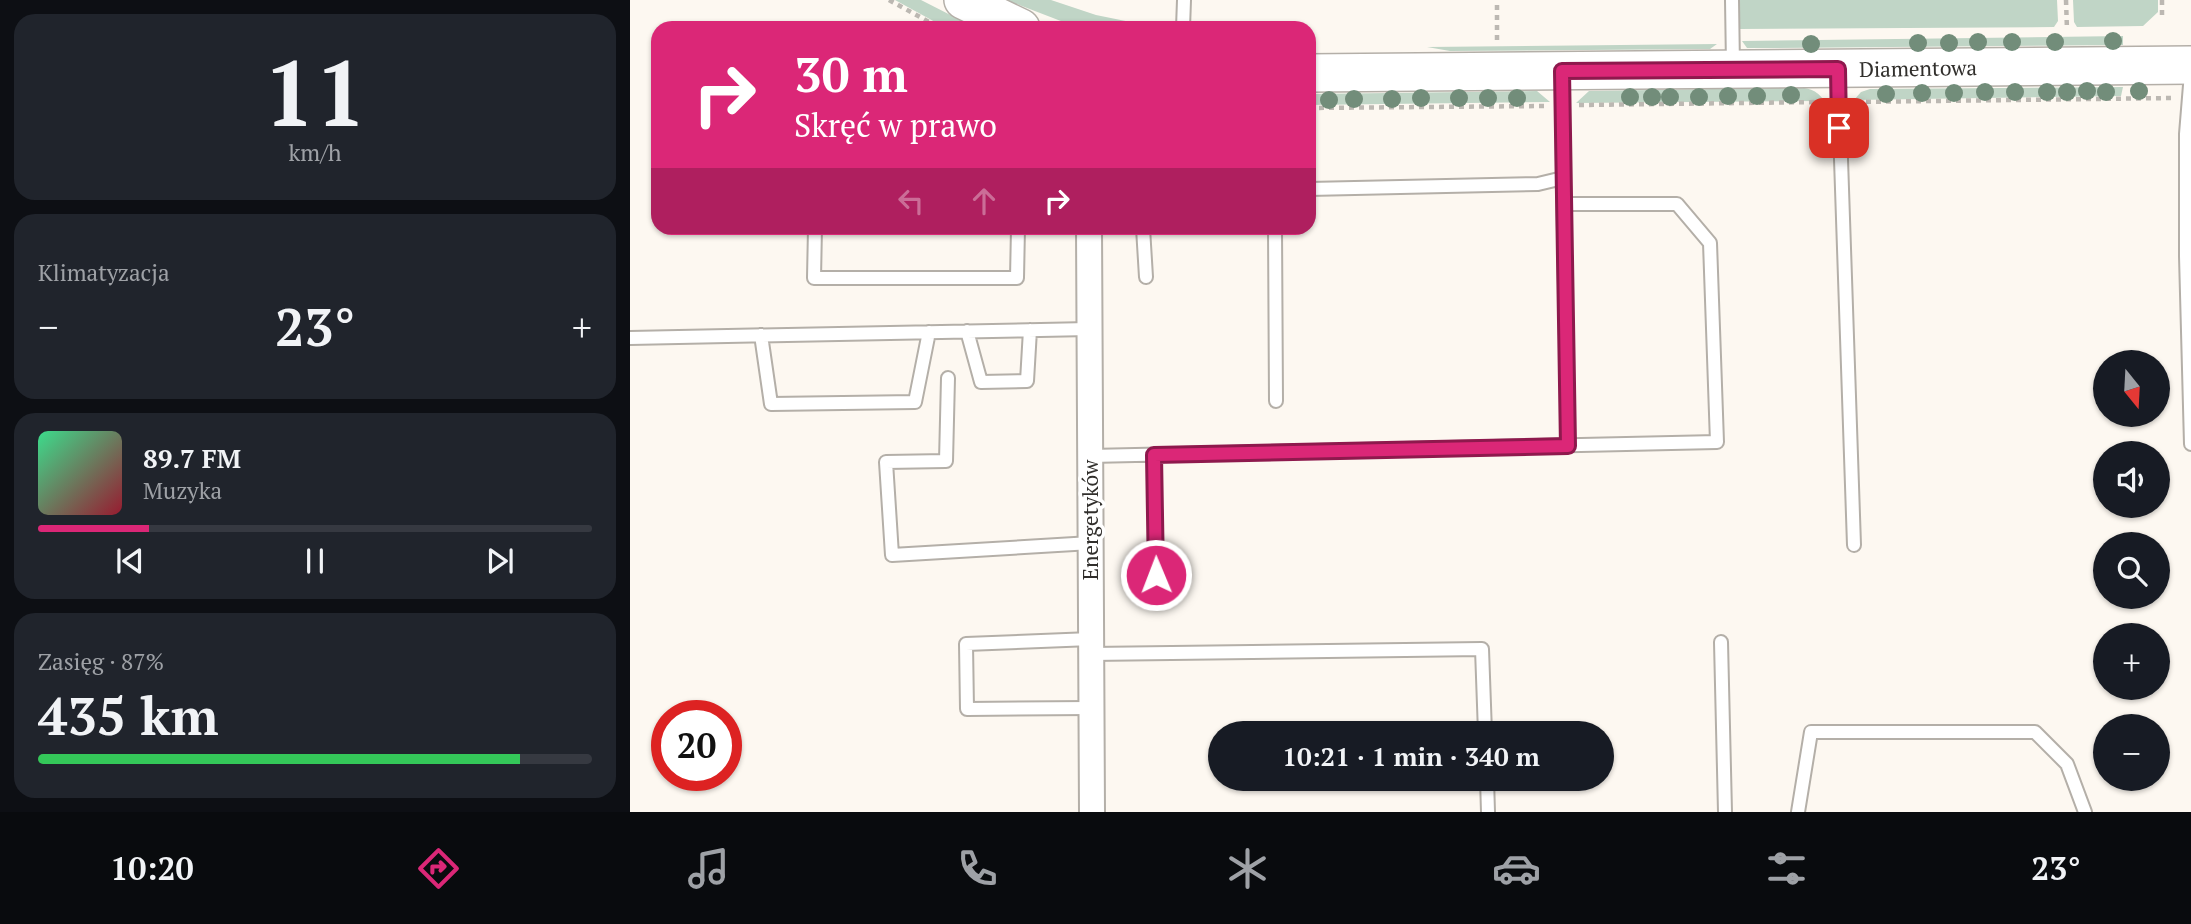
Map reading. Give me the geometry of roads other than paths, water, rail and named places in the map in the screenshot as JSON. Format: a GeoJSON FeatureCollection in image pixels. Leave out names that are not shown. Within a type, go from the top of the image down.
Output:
{"type":"FeatureCollection","features":[{"type":"Feature","properties":{"kind":"street"},"geometry":{"type":"LineString","coordinates":[[963,0],[1006,21]]}},
{"type":"Feature","properties":{"kind":"street","name":"Diamentowa"},"geometry":{"type":"LineString","coordinates":[[1316,73],[1562,89],[1733,70],[1838,85],[2190,82]]}},
{"type":"Feature","properties":{"kind":"street","name":"Energetyków"},"geometry":{"type":"LineString","coordinates":[[1089,235],[1092,812]]}},
{"type":"Feature","properties":{"kind":"lane"},"geometry":{"type":"LineString","coordinates":[[1183,21],[1184,0]]}},
{"type":"Feature","properties":{"kind":"lane"},"geometry":{"type":"LineString","coordinates":[[1732,0],[1733,70]]}},
{"type":"Feature","properties":{"kind":"lane"},"geometry":{"type":"LineString","coordinates":[[2191,73],[2188,256],[2191,444]]}},
{"type":"Feature","properties":{"kind":"lane"},"geometry":{"type":"LineString","coordinates":[[1838,85],[1854,545]]}},
{"type":"Feature","properties":{"kind":"lane"},"geometry":{"type":"LineString","coordinates":[[1562,89],[1568,446]]}},
{"type":"Feature","properties":{"kind":"lane"},"geometry":{"type":"LineString","coordinates":[[1316,188],[1538,184],[1563,177]]}},
{"type":"Feature","properties":{"kind":"lane"},"geometry":{"type":"LineString","coordinates":[[1090,456],[1717,442],[1710,243],[1677,204],[1564,204]]}},
{"type":"Feature","properties":{"kind":"lane"},"geometry":{"type":"LineString","coordinates":[[815,235],[814,278],[1017,278],[1018,235]]}},
{"type":"Feature","properties":{"kind":"lane"},"geometry":{"type":"LineString","coordinates":[[1143,235],[1146,277]]}},
{"type":"Feature","properties":{"kind":"lane"},"geometry":{"type":"LineString","coordinates":[[1275,235],[1276,401]]}},
{"type":"Feature","properties":{"kind":"lane"},"geometry":{"type":"LineString","coordinates":[[630,338],[1089,329]]}},
{"type":"Feature","properties":{"kind":"lane"},"geometry":{"type":"LineString","coordinates":[[967,331],[981,382],[1027,381],[1030,330]]}},
{"type":"Feature","properties":{"kind":"lane"},"geometry":{"type":"LineString","coordinates":[[761,335],[771,404],[915,402],[929,332]]}},
{"type":"Feature","properties":{"kind":"lane"},"geometry":{"type":"LineString","coordinates":[[948,378],[946,461],[886,462],[892,555],[1091,543]]}},
{"type":"Feature","properties":{"kind":"lane"},"geometry":{"type":"LineString","coordinates":[[1154,455],[1156,575]]}},
{"type":"Feature","properties":{"kind":"lane"},"geometry":{"type":"LineString","coordinates":[[1721,642],[1726,812]]}},
{"type":"Feature","properties":{"kind":"lane"},"geometry":{"type":"LineString","coordinates":[[1091,708],[967,709],[965,644],[1482,649],[1485,721]]}},
{"type":"Feature","properties":{"kind":"lane"},"geometry":{"type":"LineString","coordinates":[[1798,812],[1811,732],[2035,732],[2067,764],[2085,806],[2085,812]]}},
{"type":"Feature","properties":{"kind":"lane"},"geometry":{"type":"LineString","coordinates":[[1487,791],[1488,812]]}}]}
